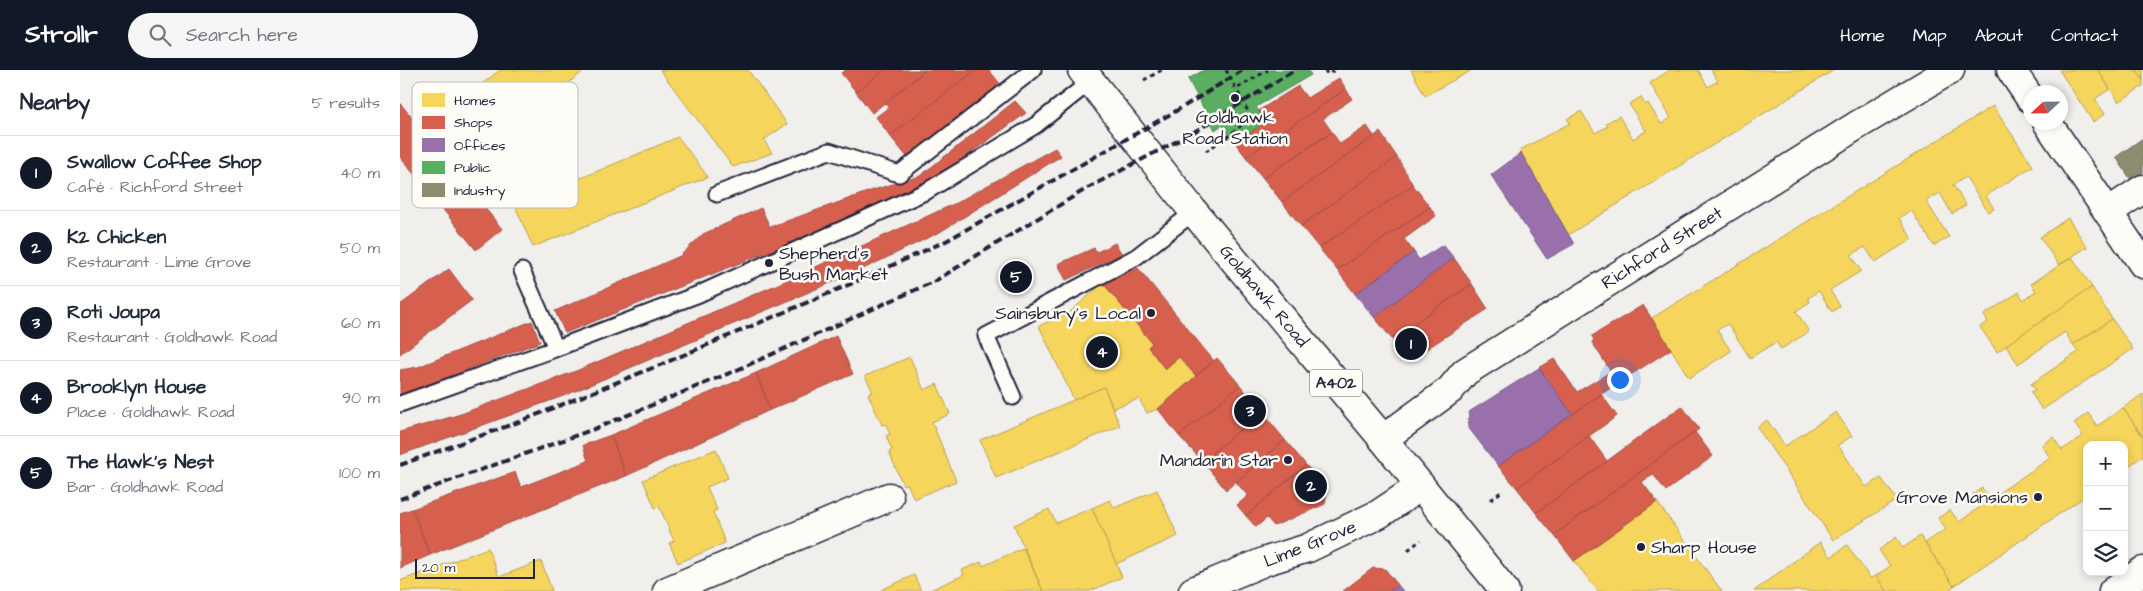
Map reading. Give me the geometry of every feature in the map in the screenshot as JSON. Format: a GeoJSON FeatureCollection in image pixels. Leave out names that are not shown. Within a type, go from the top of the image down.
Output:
{"type":"FeatureCollection","features":[{"type":"Feature","properties":{"kind":"street","name":"Richford Street"},"geometry":{"type":"LineString","coordinates":[[1383,438],[1450,390],[1465,372],[1856,126],[1950,70]]}},
{"type":"Feature","properties":{"kind":"street"},"geometry":{"type":"LineString","coordinates":[[2011,70],[2023,88]]}},
{"type":"Feature","properties":{"kind":"street","name":"Goldhawk Road"},"geometry":{"type":"LineString","coordinates":[[1086,73],[1194,212],[1383,438],[1505,591]]}},
{"type":"Feature","properties":{"kind":"street"},"geometry":{"type":"LineString","coordinates":[[2052,130],[2143,264]]}},
{"type":"Feature","properties":{"kind":"street"},"geometry":{"type":"LineString","coordinates":[[2108,212],[2143,189]]}},
{"type":"Feature","properties":{"kind":"street","name":"Lime Grove"},"geometry":{"type":"LineString","coordinates":[[1193,591],[1221,586],[1266,561],[1308,548],[1389,508],[1421,486]]}},
{"type":"Feature","properties":{"kind":"street"},"geometry":{"type":"LineString","coordinates":[[667,591],[889,497]]}},
{"type":"Feature","properties":{"kind":"street"},"geometry":{"type":"LineString","coordinates":[[2113,591],[2143,571]]}},
{"type":"Feature","properties":{"kind":"lane"},"geometry":{"type":"LineString","coordinates":[[717,194],[829,151],[899,174],[1033,70]]}},
{"type":"Feature","properties":{"kind":"lane"},"geometry":{"type":"LineString","coordinates":[[400,404],[699,294],[927,191],[1036,125],[1086,73]]}},
{"type":"Feature","properties":{"kind":"lane"},"geometry":{"type":"LineString","coordinates":[[1013,397],[986,336],[1136,257],[1194,212]]}},
{"type":"Feature","properties":{"kind":"lane"},"geometry":{"type":"LineString","coordinates":[[522,271],[556,348]]}},
{"type":"Feature","properties":{"kind":"path"},"geometry":{"type":"LineString","coordinates":[[1144,80],[1162,70]]}},
{"type":"Feature","properties":{"kind":"path"},"geometry":{"type":"LineString","coordinates":[[1206,151],[1230,135],[1251,117],[1226,70]]}},
{"type":"Feature","properties":{"kind":"path"},"geometry":{"type":"LineString","coordinates":[[1236,88],[1268,70]]}},
{"type":"Feature","properties":{"kind":"path"},"geometry":{"type":"LineString","coordinates":[[1325,70],[1327,74],[1334,70]]}},
{"type":"Feature","properties":{"kind":"path"},"geometry":{"type":"LineString","coordinates":[[1491,500],[1502,491]]}},
{"type":"Feature","properties":{"kind":"path"},"geometry":{"type":"LineString","coordinates":[[1408,550],[1421,540]]}},
{"type":"Feature","properties":{"kind":"building: Homes"},"geometry":{"type":"Polygon","coordinates":[[[500,70],[585,70],[570,82],[485,82],[500,70]]]}},
{"type":"Feature","properties":{"kind":"building: Homes"},"geometry":{"type":"Polygon","coordinates":[[[660,70],[748,70],[787,124],[764,140],[772,153],[733,167],[660,70]]]}},
{"type":"Feature","properties":{"kind":"building: Homes"},"geometry":{"type":"Polygon","coordinates":[[[1411,70],[1472,70],[1425,96],[1411,70]]]}},
{"type":"Feature","properties":{"kind":"building: Homes"},"geometry":{"type":"Polygon","coordinates":[[[1670,70],[1698,70],[1708,87],[1718,81],[1711,70],[1834,70],[1568,235],[1520,150],[1570,123],[1567,119],[1581,111],[1595,133],[1608,126],[1606,123],[1619,116],[1633,139],[1646,131],[1629,104],[1641,97],[1645,105],[1648,103],[1661,124],[1671,118],[1650,83],[1670,70]]]}},
{"type":"Feature","properties":{"kind":"building: Homes"},"geometry":{"type":"Polygon","coordinates":[[[2059,70],[2098,70],[2110,89],[2095,99],[2105,114],[2093,122],[2059,70]]]}},
{"type":"Feature","properties":{"kind":"building: Homes"},"geometry":{"type":"Polygon","coordinates":[[[2098,70],[2137,70],[2143,80],[2143,86],[2119,102],[2098,70]]]}},
{"type":"Feature","properties":{"kind":"building: Homes"},"geometry":{"type":"Polygon","coordinates":[[[2137,70],[2143,70],[2143,80],[2137,70]]]}},
{"type":"Feature","properties":{"kind":"building: Homes"},"geometry":{"type":"Polygon","coordinates":[[[1993,106],[2033,166],[1986,196],[1994,209],[1988,212],[1966,177],[1953,185],[1966,205],[1952,214],[1940,193],[1926,201],[1949,237],[1934,246],[1911,210],[1899,218],[1912,239],[1875,262],[1865,247],[1851,255],[1861,271],[1830,290],[1840,306],[1832,312],[1819,291],[1808,298],[1810,302],[1796,311],[1809,332],[1781,349],[1776,342],[1750,358],[1728,324],[1717,330],[1731,351],[1689,378],[1652,318],[1993,106]]]}},
{"type":"Feature","properties":{"kind":"building: Homes"},"geometry":{"type":"Polygon","coordinates":[[[678,137],[708,177],[533,247],[516,208],[578,208],[578,179],[678,137]]]}},
{"type":"Feature","properties":{"kind":"building: Homes"},"geometry":{"type":"Polygon","coordinates":[[[2068,218],[2087,247],[2059,265],[2040,237],[2068,218]]]}},
{"type":"Feature","properties":{"kind":"building: Homes"},"geometry":{"type":"Polygon","coordinates":[[[2072,257],[2092,287],[1997,352],[1980,327],[1988,322],[1984,315],[2019,292],[2023,300],[2036,291],[2031,284],[2072,257]]]}},
{"type":"Feature","properties":{"kind":"building: Homes"},"geometry":{"type":"Polygon","coordinates":[[[1103,283],[1152,343],[1148,347],[1165,369],[1179,357],[1196,376],[1158,409],[1147,413],[1139,399],[1113,408],[1104,387],[1074,400],[1039,326],[1070,312],[1103,283]]]}},
{"type":"Feature","properties":{"kind":"building: Homes"},"geometry":{"type":"Polygon","coordinates":[[[2092,287],[2112,319],[2073,345],[2065,332],[2018,364],[2006,345],[2092,287]]]}},
{"type":"Feature","properties":{"kind":"building: Homes"},"geometry":{"type":"Polygon","coordinates":[[[2112,319],[2133,349],[2042,410],[2031,392],[2035,390],[2031,384],[2078,352],[2073,345],[2112,319]]]}},
{"type":"Feature","properties":{"kind":"building: Homes"},"geometry":{"type":"Polygon","coordinates":[[[910,357],[924,390],[937,384],[950,414],[932,422],[956,481],[914,499],[907,483],[903,485],[889,452],[892,450],[886,436],[890,434],[886,424],[882,425],[868,394],[873,392],[865,376],[910,357]]]}},
{"type":"Feature","properties":{"kind":"building: Homes"},"geometry":{"type":"Polygon","coordinates":[[[1104,387],[1120,426],[996,478],[980,440],[1104,387]]]}},
{"type":"Feature","properties":{"kind":"building: Homes"},"geometry":{"type":"Polygon","coordinates":[[[2143,394],[2143,437],[2123,408],[2143,394]]]}},
{"type":"Feature","properties":{"kind":"building: Homes","name":"Grove Mansions"},"geometry":{"type":"Polygon","coordinates":[[[2123,408],[2143,437],[2143,456],[2128,466],[2128,441],[2083,441],[2083,498],[1954,586],[1925,543],[1946,529],[1938,518],[1950,510],[1959,522],[1980,507],[1972,495],[1982,488],[1990,499],[2050,458],[2042,445],[2053,437],[2062,450],[2083,436],[2074,423],[2088,413],[2097,426],[2123,408]]]}},
{"type":"Feature","properties":{"kind":"building: Homes"},"geometry":{"type":"Polygon","coordinates":[[[1836,412],[1852,436],[1838,445],[1866,487],[1881,478],[1897,500],[1833,540],[1757,427],[1767,420],[1785,446],[1836,412]]]}},
{"type":"Feature","properties":{"kind":"building: Homes"},"geometry":{"type":"Polygon","coordinates":[[[716,449],[728,478],[707,487],[717,510],[713,512],[725,543],[678,563],[669,543],[674,541],[659,506],[655,508],[643,480],[716,449]]]}},
{"type":"Feature","properties":{"kind":"building: Homes"},"geometry":{"type":"Polygon","coordinates":[[[1157,490],[1178,536],[1116,564],[1092,508],[1110,500],[1114,508],[1157,490]]]}},
{"type":"Feature","properties":{"kind":"building: Homes","name":"Sharp House"},"geometry":{"type":"Polygon","coordinates":[[[1657,502],[1722,591],[1598,591],[1574,561],[1657,502]]]}},
{"type":"Feature","properties":{"kind":"building: Homes"},"geometry":{"type":"Polygon","coordinates":[[[1092,508],[1122,577],[1090,591],[1043,591],[1014,525],[1049,509],[1056,523],[1092,508]]]}},
{"type":"Feature","properties":{"kind":"building: Homes"},"geometry":{"type":"Polygon","coordinates":[[[1920,536],[1954,586],[1947,591],[1886,591],[1876,576],[1890,566],[1879,550],[1896,537],[1903,548],[1920,536]]]}},
{"type":"Feature","properties":{"kind":"building: Homes","name":"Sharp House"},"geometry":{"type":"Polygon","coordinates":[[[1820,542],[1831,557],[1847,545],[1870,578],[1876,576],[1886,591],[1754,591],[1820,542]]]}},
{"type":"Feature","properties":{"kind":"building: Homes"},"geometry":{"type":"Polygon","coordinates":[[[488,548],[499,577],[541,561],[552,591],[400,591],[400,581],[488,548]]]}},
{"type":"Feature","properties":{"kind":"building: Homes"},"geometry":{"type":"Polygon","coordinates":[[[1023,548],[1043,591],[928,591],[964,575],[962,570],[981,562],[983,566],[1023,548]]]}},
{"type":"Feature","properties":{"kind":"building: Homes"},"geometry":{"type":"Polygon","coordinates":[[[914,575],[921,591],[881,590],[914,575]]]}},
{"type":"Feature","properties":{"kind":"building: Shops"},"geometry":{"type":"Polygon","coordinates":[[[846,70],[884,70],[856,92],[841,73],[846,70]]]}},
{"type":"Feature","properties":{"kind":"building: Shops"},"geometry":{"type":"Polygon","coordinates":[[[884,70],[926,70],[872,113],[856,92],[884,70]]]}},
{"type":"Feature","properties":{"kind":"building: Shops"},"geometry":{"type":"Polygon","coordinates":[[[926,70],[976,70],[890,136],[876,117],[889,107],[885,103],[926,70]]]}},
{"type":"Feature","properties":{"kind":"building: Shops"},"geometry":{"type":"Polygon","coordinates":[[[976,70],[989,70],[1001,85],[908,158],[890,136],[976,70]]]}},
{"type":"Feature","properties":{"kind":"building: Shops"},"geometry":{"type":"Polygon","coordinates":[[[1339,78],[1346,89],[1246,157],[1236,144],[1265,121],[1258,111],[1298,86],[1307,98],[1339,78]]]}},
{"type":"Feature","properties":{"kind":"building: Shops"},"geometry":{"type":"Polygon","coordinates":[[[1346,89],[1352,99],[1323,119],[1332,132],[1263,178],[1246,157],[1346,89]]]}},
{"type":"Feature","properties":{"kind":"building: Shops"},"geometry":{"type":"Polygon","coordinates":[[[1015,101],[1026,113],[925,183],[882,206],[565,333],[555,311],[680,256],[703,234],[761,208],[770,227],[873,190],[920,176],[1015,101]]]}},
{"type":"Feature","properties":{"kind":"building: Shops"},"geometry":{"type":"Polygon","coordinates":[[[400,103],[412,118],[412,172],[400,157],[400,103]]]}},
{"type":"Feature","properties":{"kind":"building: Shops"},"geometry":{"type":"Polygon","coordinates":[[[1367,126],[1374,136],[1282,202],[1263,178],[1332,132],[1340,144],[1367,126]]]}},
{"type":"Feature","properties":{"kind":"building: Shops"},"geometry":{"type":"Polygon","coordinates":[[[1380,132],[1397,157],[1301,226],[1282,202],[1380,132]]]}},
{"type":"Feature","properties":{"kind":"building: Shops"},"geometry":{"type":"Polygon","coordinates":[[[1055,148],[1061,156],[940,232],[861,270],[566,395],[400,455],[400,432],[461,414],[576,371],[776,285],[954,204],[1055,148]]]}},
{"type":"Feature","properties":{"kind":"building: Shops"},"geometry":{"type":"Polygon","coordinates":[[[1397,157],[1413,185],[1319,248],[1301,226],[1397,157]]]}},
{"type":"Feature","properties":{"kind":"building: Shops"},"geometry":{"type":"Polygon","coordinates":[[[1413,185],[1430,207],[1337,270],[1319,248],[1413,185]]]}},
{"type":"Feature","properties":{"kind":"building: Shops"},"geometry":{"type":"Polygon","coordinates":[[[1430,207],[1436,216],[1404,239],[1414,252],[1355,294],[1337,270],[1430,207]]]}},
{"type":"Feature","properties":{"kind":"building: Shops"},"geometry":{"type":"Polygon","coordinates":[[[442,208],[485,208],[502,229],[476,250],[442,208]]]}},
{"type":"Feature","properties":{"kind":"building: Shops"},"geometry":{"type":"Polygon","coordinates":[[[1115,243],[1122,254],[1066,280],[1058,264],[1094,248],[1097,252],[1115,243]]]}},
{"type":"Feature","properties":{"kind":"building: Shops"},"geometry":{"type":"Polygon","coordinates":[[[1454,258],[1472,284],[1392,339],[1374,317],[1454,258]]]}},
{"type":"Feature","properties":{"kind":"building: Shops","name":"Sainsbury's Local"},"geometry":{"type":"Polygon","coordinates":[[[1138,268],[1214,361],[1196,376],[1179,357],[1165,369],[1148,347],[1152,343],[1103,283],[1138,268]]]}},
{"type":"Feature","properties":{"kind":"building: Shops"},"geometry":{"type":"Polygon","coordinates":[[[449,269],[472,300],[400,354],[400,305],[449,269]]]}},
{"type":"Feature","properties":{"kind":"building: Shops"},"geometry":{"type":"Polygon","coordinates":[[[1472,284],[1488,309],[1414,357],[1405,355],[1392,339],[1472,284]]]}},
{"type":"Feature","properties":{"kind":"building: Shops"},"geometry":{"type":"Polygon","coordinates":[[[1643,305],[1671,349],[1618,383],[1592,342],[1594,340],[1592,336],[1643,305]]]}},
{"type":"Feature","properties":{"kind":"building: Shops"},"geometry":{"type":"Polygon","coordinates":[[[532,321],[540,342],[400,395],[400,370],[418,367],[532,321]]]}},
{"type":"Feature","properties":{"kind":"building: Shops"},"geometry":{"type":"Polygon","coordinates":[[[836,336],[853,374],[770,410],[756,373],[836,336]]]}},
{"type":"Feature","properties":{"kind":"building: Shops"},"geometry":{"type":"Polygon","coordinates":[[[1217,358],[1240,385],[1179,436],[1158,409],[1217,358]]]}},
{"type":"Feature","properties":{"kind":"building: Shops"},"geometry":{"type":"Polygon","coordinates":[[[1554,359],[1577,392],[1610,372],[1618,383],[1572,414],[1539,368],[1554,359]]]}},
{"type":"Feature","properties":{"kind":"building: Shops"},"geometry":{"type":"Polygon","coordinates":[[[756,373],[770,410],[626,476],[611,435],[756,373]]]}},
{"type":"Feature","properties":{"kind":"building: Shops"},"geometry":{"type":"Polygon","coordinates":[[[1240,385],[1262,412],[1202,461],[1179,436],[1240,385]]]}},
{"type":"Feature","properties":{"kind":"building: Shops"},"geometry":{"type":"Polygon","coordinates":[[[1601,394],[1617,416],[1517,488],[1498,466],[1601,394]]]}},
{"type":"Feature","properties":{"kind":"building: Shops"},"geometry":{"type":"Polygon","coordinates":[[[1682,406],[1699,429],[1554,535],[1536,513],[1682,406]]]}},
{"type":"Feature","properties":{"kind":"building: Shops"},"geometry":{"type":"Polygon","coordinates":[[[1262,412],[1285,440],[1226,490],[1202,461],[1262,412]]]}},
{"type":"Feature","properties":{"kind":"building: Shops"},"geometry":{"type":"Polygon","coordinates":[[[1695,432],[1713,456],[1666,491],[1653,474],[1642,482],[1657,502],[1574,561],[1554,535],[1695,432]]]}},
{"type":"Feature","properties":{"kind":"building: Shops"},"geometry":{"type":"Polygon","coordinates":[[[611,435],[626,476],[430,555],[412,509],[515,472],[521,487],[588,461],[583,445],[611,435]]]}},
{"type":"Feature","properties":{"kind":"building: Shops"},"geometry":{"type":"Polygon","coordinates":[[[1589,436],[1607,461],[1536,513],[1517,488],[1589,436]]]}},
{"type":"Feature","properties":{"kind":"building: Shops"},"geometry":{"type":"Polygon","coordinates":[[[1285,440],[1306,465],[1246,516],[1237,505],[1248,496],[1236,482],[1285,440]]]}},
{"type":"Feature","properties":{"kind":"building: Shops"},"geometry":{"type":"Polygon","coordinates":[[[1306,465],[1327,490],[1325,504],[1274,526],[1267,518],[1256,527],[1246,516],[1306,465]]]}},
{"type":"Feature","properties":{"kind":"building: Shops"},"geometry":{"type":"Polygon","coordinates":[[[412,509],[430,555],[400,568],[400,513],[412,509]]]}},
{"type":"Feature","properties":{"kind":"building: Shops"},"geometry":{"type":"Polygon","coordinates":[[[1373,568],[1385,569],[1398,585],[1390,591],[1343,591],[1373,568]]]}},
{"type":"Feature","properties":{"kind":"building: Offices"},"geometry":{"type":"Polygon","coordinates":[[[1521,153],[1574,244],[1547,259],[1491,175],[1521,153]]]}},
{"type":"Feature","properties":{"kind":"building: Offices"},"geometry":{"type":"Polygon","coordinates":[[[1443,245],[1454,258],[1374,317],[1355,294],[1414,252],[1419,260],[1443,245]]]}},
{"type":"Feature","properties":{"kind":"building: Offices"},"geometry":{"type":"Polygon","coordinates":[[[1539,368],[1572,414],[1498,466],[1468,427],[1469,412],[1539,368]]]}},
{"type":"Feature","properties":{"kind":"building: Offices"},"geometry":{"type":"Polygon","coordinates":[[[1398,585],[1403,591],[1390,591],[1398,585]]]}},
{"type":"Feature","properties":{"kind":"building: Public","name":"Goldhawk Road Station"},"geometry":{"type":"Polygon","coordinates":[[[1204,70],[1308,70],[1311,75],[1256,107],[1265,121],[1236,144],[1222,125],[1215,130],[1188,79],[1204,70]]]}},
{"type":"Feature","properties":{"kind":"building: Industry"},"geometry":{"type":"Polygon","coordinates":[[[2143,138],[2143,172],[2131,180],[2116,157],[2143,138]]]}},
{"type":"Feature","properties":{"kind":"railway"},"geometry":{"type":"LineString","coordinates":[[400,465],[524,420],[660,365],[853,283],[946,241],[1183,107],[1243,70]]}},
{"type":"Feature","properties":{"kind":"railway"},"geometry":{"type":"LineString","coordinates":[[400,499],[594,429],[737,370],[935,281],[1086,189],[1194,132],[1295,70]]}},
{"type":"Feature","properties":{"kind":"place","name":"Goldhawk Road Station"},"geometry":{"type":"Point","coordinates":[1235,98]}},
{"type":"Feature","properties":{"kind":"place","name":"Shepherd's Bush Market"},"geometry":{"type":"Point","coordinates":[769,263]}},
{"type":"Feature","properties":{"kind":"place","name":"The Hawk's Nest"},"geometry":{"type":"Point","coordinates":[1016,277]}},
{"type":"Feature","properties":{"kind":"place","name":"Sainsbury's Local"},"geometry":{"type":"Point","coordinates":[1151,313]}},
{"type":"Feature","properties":{"kind":"place","name":"Swallow Coffee Shop"},"geometry":{"type":"Point","coordinates":[1411,344]}},
{"type":"Feature","properties":{"kind":"place","name":"Brooklyn House"},"geometry":{"type":"Point","coordinates":[1102,352]}},
{"type":"Feature","properties":{"kind":"place","name":"Roti Joupa"},"geometry":{"type":"Point","coordinates":[1250,411]}},
{"type":"Feature","properties":{"kind":"place","name":"Mandarin Star"},"geometry":{"type":"Point","coordinates":[1288,460]}},
{"type":"Feature","properties":{"kind":"place","name":"K2 Chicken"},"geometry":{"type":"Point","coordinates":[1311,486]}},
{"type":"Feature","properties":{"kind":"place","name":"Grove Mansions"},"geometry":{"type":"Point","coordinates":[2038,497]}},
{"type":"Feature","properties":{"kind":"place","name":"Sharp House"},"geometry":{"type":"Point","coordinates":[1641,547]}}]}
